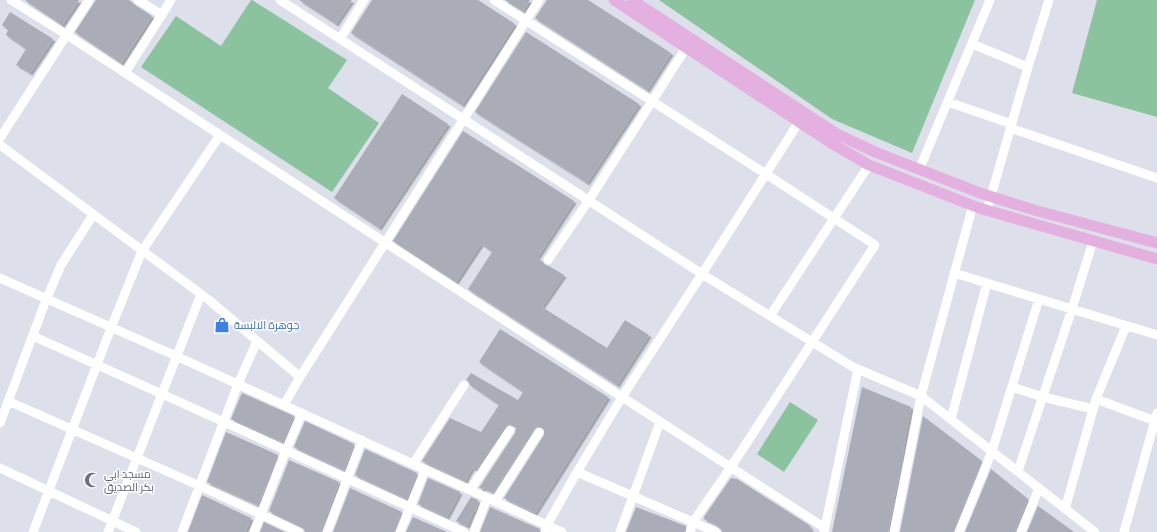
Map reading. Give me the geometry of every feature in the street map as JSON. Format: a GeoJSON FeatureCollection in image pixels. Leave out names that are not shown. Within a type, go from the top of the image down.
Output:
{"type":"FeatureCollection","features":[{"type":"Feature","properties":{"kind":"main road"},"geometry":{"type":"LineString","coordinates":[[614,0],[686,48],[801,117],[837,134],[919,170],[991,197],[1157,243]]}},
{"type":"Feature","properties":{"kind":"main road"},"geometry":{"type":"LineString","coordinates":[[632,0],[801,117],[830,144],[869,164],[987,210],[1157,259]]}},
{"type":"Feature","properties":{"kind":"street"},"geometry":{"type":"LineString","coordinates":[[11,0],[125,72],[731,467],[825,530],[858,370]]}},
{"type":"Feature","properties":{"kind":"street"},"geometry":{"type":"LineString","coordinates":[[0,138],[89,0]]}},
{"type":"Feature","properties":{"kind":"street"},"geometry":{"type":"LineString","coordinates":[[138,0],[162,15]]}},
{"type":"Feature","properties":{"kind":"street"},"geometry":{"type":"LineString","coordinates":[[125,72],[171,0]]}},
{"type":"Feature","properties":{"kind":"street"},"geometry":{"type":"LineString","coordinates":[[280,0],[702,274],[858,370],[921,396],[1065,508],[1082,528],[1095,532]]}},
{"type":"Feature","properties":{"kind":"street"},"geometry":{"type":"LineString","coordinates":[[340,39],[364,0]]}},
{"type":"Feature","properties":{"kind":"street"},"geometry":{"type":"LineString","coordinates":[[494,0],[875,245],[731,467],[693,522],[690,532]]}},
{"type":"Feature","properties":{"kind":"street"},"geometry":{"type":"LineString","coordinates":[[284,405],[300,377],[539,0]]}},
{"type":"Feature","properties":{"kind":"street"},"geometry":{"type":"LineString","coordinates":[[919,170],[990,0]]}},
{"type":"Feature","properties":{"kind":"street"},"geometry":{"type":"LineString","coordinates":[[987,210],[1028,67],[1050,0]]}},
{"type":"Feature","properties":{"kind":"street"},"geometry":{"type":"LineString","coordinates":[[972,44],[1028,67]]}},
{"type":"Feature","properties":{"kind":"street"},"geometry":{"type":"LineString","coordinates":[[548,260],[589,200],[686,48]]}},
{"type":"Feature","properties":{"kind":"street"},"geometry":{"type":"LineString","coordinates":[[948,102],[1157,178]]}},
{"type":"Feature","properties":{"kind":"street"},"geometry":{"type":"LineString","coordinates":[[546,529],[577,472],[622,397],[766,174],[801,117]]}},
{"type":"Feature","properties":{"kind":"street"},"geometry":{"type":"LineString","coordinates":[[33,532],[142,251],[220,135]]}},
{"type":"Feature","properties":{"kind":"street"},"geometry":{"type":"LineString","coordinates":[[0,145],[201,294],[300,377]]}},
{"type":"Feature","properties":{"kind":"street"},"geometry":{"type":"LineString","coordinates":[[770,316],[869,164]]}},
{"type":"Feature","properties":{"kind":"street"},"geometry":{"type":"LineString","coordinates":[[894,532],[921,396],[972,205]]}},
{"type":"Feature","properties":{"kind":"street"},"geometry":{"type":"LineString","coordinates":[[0,423],[32,336],[61,266],[93,215]]}},
{"type":"Feature","properties":{"kind":"street"},"geometry":{"type":"LineString","coordinates":[[1018,471],[1093,241]]}},
{"type":"Feature","properties":{"kind":"street"},"geometry":{"type":"LineString","coordinates":[[954,273],[1157,336]]}},
{"type":"Feature","properties":{"kind":"street"},"geometry":{"type":"LineString","coordinates":[[0,278],[46,300],[176,356],[362,440],[491,500],[546,529],[562,532]]}},
{"type":"Feature","properties":{"kind":"street"},"geometry":{"type":"LineString","coordinates":[[951,419],[987,283]]}},
{"type":"Feature","properties":{"kind":"street"},"geometry":{"type":"LineString","coordinates":[[108,532],[201,294]]}},
{"type":"Feature","properties":{"kind":"street"},"geometry":{"type":"LineString","coordinates":[[959,532],[992,451],[1039,299]]}},
{"type":"Feature","properties":{"kind":"street"},"geometry":{"type":"LineString","coordinates":[[1065,508],[1096,399],[1126,326]]}},
{"type":"Feature","properties":{"kind":"street"},"geometry":{"type":"LineString","coordinates":[[32,336],[162,393],[464,532]]}},
{"type":"Feature","properties":{"kind":"street"},"geometry":{"type":"LineString","coordinates":[[182,532],[238,384],[257,341]]}},
{"type":"Feature","properties":{"kind":"street"},"geometry":{"type":"LineString","coordinates":[[412,464],[464,385]]}},
{"type":"Feature","properties":{"kind":"street"},"geometry":{"type":"LineString","coordinates":[[1012,387],[1043,397],[1093,409]]}},
{"type":"Feature","properties":{"kind":"street"},"geometry":{"type":"LineString","coordinates":[[1096,399],[1156,417],[1124,532]]}},
{"type":"Feature","properties":{"kind":"street"},"geometry":{"type":"LineString","coordinates":[[8,401],[200,486],[299,532]]}},
{"type":"Feature","properties":{"kind":"street"},"geometry":{"type":"LineString","coordinates":[[254,532],[302,413]]}},
{"type":"Feature","properties":{"kind":"street"},"geometry":{"type":"LineString","coordinates":[[620,532],[660,422]]}},
{"type":"Feature","properties":{"kind":"street"},"geometry":{"type":"LineString","coordinates":[[470,490],[510,430]]}},
{"type":"Feature","properties":{"kind":"street"},"geometry":{"type":"LineString","coordinates":[[474,532],[491,500],[539,432]]}},
{"type":"Feature","properties":{"kind":"street"},"geometry":{"type":"LineString","coordinates":[[327,532],[362,440]]}},
{"type":"Feature","properties":{"kind":"street"},"geometry":{"type":"LineString","coordinates":[[0,468],[136,532]]}},
{"type":"Feature","properties":{"kind":"street"},"geometry":{"type":"LineString","coordinates":[[400,532],[425,470]]}},
{"type":"Feature","properties":{"kind":"street"},"geometry":{"type":"LineString","coordinates":[[577,472],[716,532]]}},
{"type":"Feature","properties":{"kind":"street"},"geometry":{"type":"LineString","coordinates":[[1021,532],[1040,488]]}},
{"type":"Feature","properties":{"kind":"green space"},"geometry":{"type":"Polygon","coordinates":[[[251,0],[347,60],[328,88],[379,123],[332,192],[141,67],[176,16],[221,46],[251,0]]]}},
{"type":"Feature","properties":{"kind":"green space"},"geometry":{"type":"Polygon","coordinates":[[[659,0],[975,0],[912,153],[832,119],[659,0]]]}},
{"type":"Feature","properties":{"kind":"green space"},"geometry":{"type":"Polygon","coordinates":[[[1097,0],[1157,0],[1157,117],[1072,93],[1097,0]]]}},
{"type":"Feature","properties":{"kind":"green space"},"geometry":{"type":"Polygon","coordinates":[[[790,402],[818,420],[784,472],[757,454],[790,402]]]}},
{"type":"Feature","properties":{"kind":"building"},"geometry":{"type":"Polygon","coordinates":[[[25,0],[79,0],[62,25],[25,0]]]}},
{"type":"Feature","properties":{"kind":"building"},"geometry":{"type":"Polygon","coordinates":[[[96,0],[129,0],[152,16],[121,63],[75,32],[96,0]]]}},
{"type":"Feature","properties":{"kind":"building"},"geometry":{"type":"Polygon","coordinates":[[[299,0],[352,0],[336,24],[299,0]]]}},
{"type":"Feature","properties":{"kind":"building"},"geometry":{"type":"Polygon","coordinates":[[[372,0],[478,0],[515,24],[462,105],[351,33],[372,0]]]}},
{"type":"Feature","properties":{"kind":"building"},"geometry":{"type":"Polygon","coordinates":[[[505,0],[530,0],[523,11],[505,0]]]}},
{"type":"Feature","properties":{"kind":"building"},"geometry":{"type":"Polygon","coordinates":[[[547,0],[588,0],[671,53],[647,90],[535,18],[547,0]]]}},
{"type":"Feature","properties":{"kind":"building"},"geometry":{"type":"Polygon","coordinates":[[[10,12],[53,39],[30,73],[16,65],[26,49],[6,35],[8,30],[2,25],[10,12]]]}},
{"type":"Feature","properties":{"kind":"building"},"geometry":{"type":"Polygon","coordinates":[[[526,32],[639,104],[587,183],[475,112],[526,32]]]}},
{"type":"Feature","properties":{"kind":"building"},"geometry":{"type":"Polygon","coordinates":[[[402,94],[448,124],[379,228],[334,198],[402,94]]]}},
{"type":"Feature","properties":{"kind":"building"},"geometry":{"type":"Polygon","coordinates":[[[463,131],[574,201],[537,258],[545,265],[564,275],[542,307],[607,348],[625,320],[649,335],[617,385],[468,289],[492,252],[481,244],[456,282],[393,241],[463,131]]]}},
{"type":"Feature","properties":{"kind":"building"},"geometry":{"type":"Polygon","coordinates":[[[500,329],[608,397],[535,513],[504,498],[544,435],[544,430],[542,427],[537,427],[534,429],[494,492],[479,488],[515,433],[516,428],[513,425],[508,424],[505,427],[477,469],[472,468],[465,481],[422,461],[450,418],[481,432],[499,405],[470,385],[466,380],[471,373],[518,400],[523,392],[479,362],[500,329]]]}},
{"type":"Feature","properties":{"kind":"building"},"geometry":{"type":"Polygon","coordinates":[[[862,387],[911,407],[888,532],[832,532],[862,387]]]}},
{"type":"Feature","properties":{"kind":"building"},"geometry":{"type":"Polygon","coordinates":[[[242,393],[294,416],[283,442],[231,419],[242,393]]]}},
{"type":"Feature","properties":{"kind":"building"},"geometry":{"type":"Polygon","coordinates":[[[923,416],[982,461],[953,532],[900,532],[923,416]]]}},
{"type":"Feature","properties":{"kind":"building"},"geometry":{"type":"Polygon","coordinates":[[[305,421],[354,444],[344,470],[294,447],[305,421]]]}},
{"type":"Feature","properties":{"kind":"building"},"geometry":{"type":"Polygon","coordinates":[[[226,432],[278,455],[258,505],[207,482],[226,432]]]}},
{"type":"Feature","properties":{"kind":"building"},"geometry":{"type":"Polygon","coordinates":[[[365,449],[417,473],[407,499],[355,475],[365,449]]]}},
{"type":"Feature","properties":{"kind":"building"},"geometry":{"type":"Polygon","coordinates":[[[289,460],[339,482],[321,532],[305,532],[302,527],[269,511],[289,460]]]}},
{"type":"Feature","properties":{"kind":"building"},"geometry":{"type":"Polygon","coordinates":[[[991,469],[1028,499],[1015,532],[965,532],[991,469]]]}},
{"type":"Feature","properties":{"kind":"building"},"geometry":{"type":"Polygon","coordinates":[[[428,478],[460,492],[447,517],[418,504],[428,478]]]}},
{"type":"Feature","properties":{"kind":"building"},"geometry":{"type":"Polygon","coordinates":[[[731,478],[737,479],[809,525],[813,532],[722,532],[721,528],[704,519],[704,517],[731,478]]]}},
{"type":"Feature","properties":{"kind":"building"},"geometry":{"type":"Polygon","coordinates":[[[350,488],[402,512],[394,532],[333,532],[350,488]]]}},
{"type":"Feature","properties":{"kind":"building"},"geometry":{"type":"Polygon","coordinates":[[[202,495],[251,518],[245,532],[188,532],[202,495]]]}},
{"type":"Feature","properties":{"kind":"building"},"geometry":{"type":"Polygon","coordinates":[[[471,497],[479,502],[467,526],[456,521],[471,497]]]}},
{"type":"Feature","properties":{"kind":"building"},"geometry":{"type":"Polygon","coordinates":[[[1038,506],[1074,532],[1027,532],[1038,506]]]}},
{"type":"Feature","properties":{"kind":"building"},"geometry":{"type":"Polygon","coordinates":[[[490,507],[540,529],[539,532],[480,532],[490,507]]]}},
{"type":"Feature","properties":{"kind":"building"},"geometry":{"type":"Polygon","coordinates":[[[636,507],[686,526],[684,532],[626,532],[636,507]]]}},
{"type":"Feature","properties":{"kind":"building"},"geometry":{"type":"Polygon","coordinates":[[[413,517],[447,532],[406,532],[413,517]]]}},
{"type":"Feature","properties":{"kind":"building"},"geometry":{"type":"Polygon","coordinates":[[[264,522],[285,532],[260,532],[264,522]]]}},
{"type":"Feature","properties":{"kind":"place","name":"جوهرة الالبسة"},"geometry":{"type":"Point","coordinates":[222,325]}},
{"type":"Feature","properties":{"kind":"place","name":"مسجد ابي بكر الصديق"},"geometry":{"type":"Point","coordinates":[92,480]}}]}
